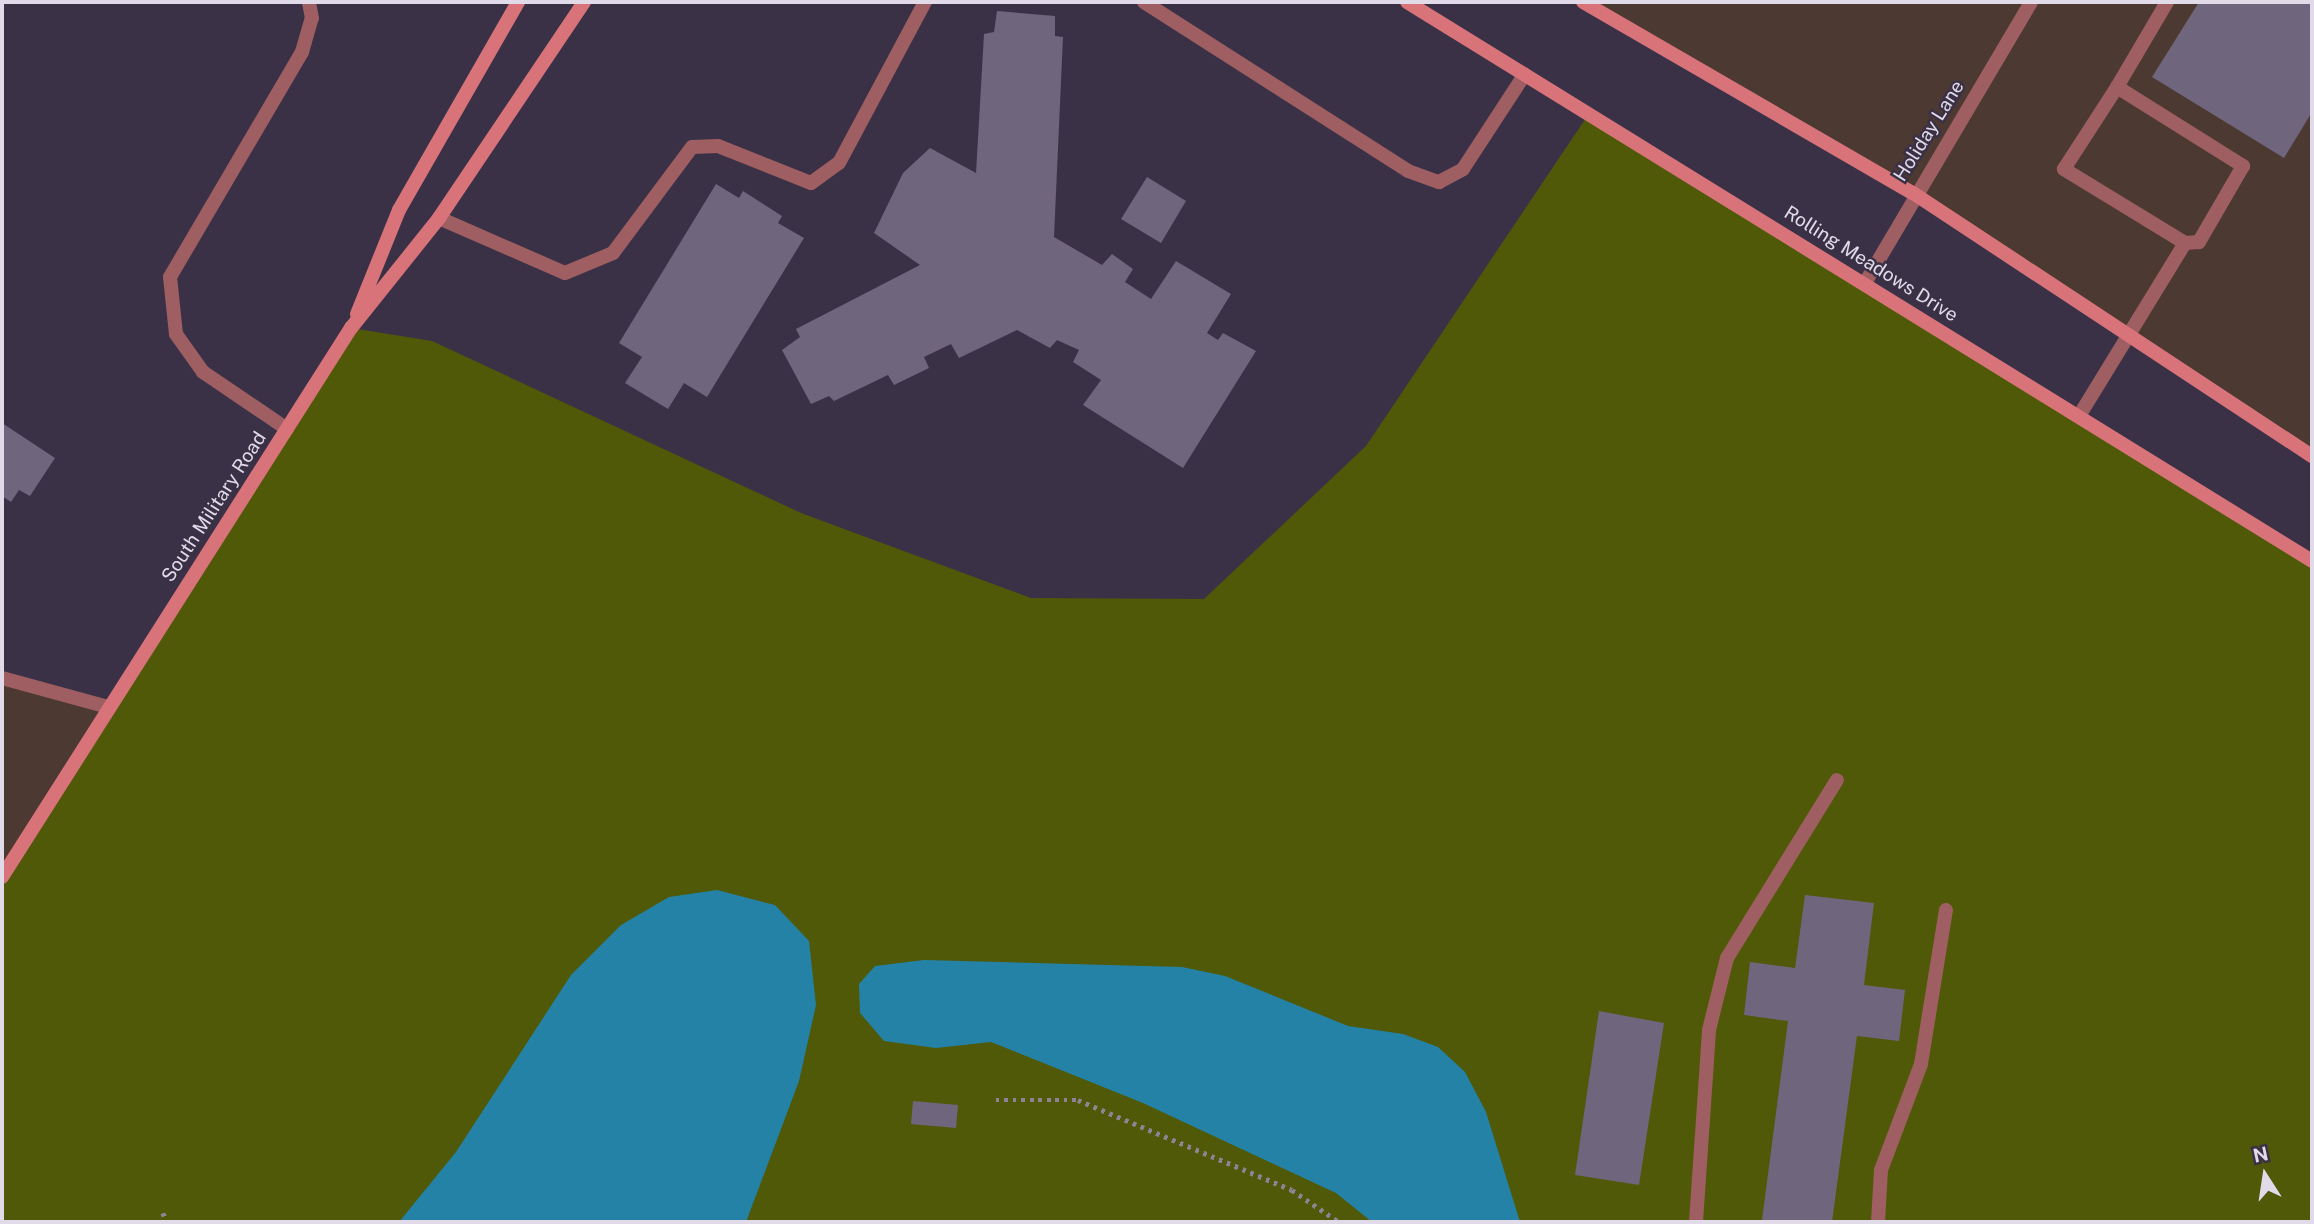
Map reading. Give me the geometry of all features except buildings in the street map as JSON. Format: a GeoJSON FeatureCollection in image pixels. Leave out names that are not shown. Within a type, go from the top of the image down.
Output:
{"type":"FeatureCollection","features":[{"type":"Feature","properties":{"kind":"main road","name":"South Military Road"},"geometry":{"type":"LineString","coordinates":[[351,328],[399,210],[518,2]]}},
{"type":"Feature","properties":{"kind":"main road","name":"South Military Road"},"geometry":{"type":"LineString","coordinates":[[2,877],[351,328],[439,218],[584,2]]}},
{"type":"Feature","properties":{"kind":"main road","name":"Rolling Meadows Drive"},"geometry":{"type":"LineString","coordinates":[[1407,2],[2312,561]]}},
{"type":"Feature","properties":{"kind":"main road"},"geometry":{"type":"LineString","coordinates":[[1583,2],[1913,193],[2312,456]]}},
{"type":"Feature","properties":{"kind":"street"},"geometry":{"type":"LineString","coordinates":[[287,429],[203,372],[176,334],[170,277],[302,52],[312,18],[309,2]]}},
{"type":"Feature","properties":{"kind":"street"},"geometry":{"type":"LineString","coordinates":[[439,218],[565,273],[613,253],[692,147],[718,146],[811,183],[839,163],[925,2]]}},
{"type":"Feature","properties":{"kind":"street","name":"Holiday Lane"},"geometry":{"type":"LineString","coordinates":[[1865,283],[1913,193],[2031,2]]}},
{"type":"Feature","properties":{"kind":"street"},"geometry":{"type":"LineString","coordinates":[[2117,87],[2243,166],[2199,242],[2185,243],[2064,169],[2167,2]]}},
{"type":"Feature","properties":{"kind":"street"},"geometry":{"type":"LineString","coordinates":[[1148,3],[1408,171],[1438,182],[1463,169],[1525,74]]}},
{"type":"Feature","properties":{"kind":"street"},"geometry":{"type":"LineString","coordinates":[[2079,416],[2185,243]]}},
{"type":"Feature","properties":{"kind":"street"},"geometry":{"type":"LineString","coordinates":[[2,678],[108,707]]}},
{"type":"Feature","properties":{"kind":"street"},"geometry":{"type":"LineString","coordinates":[[1696,1222],[1709,1030],[1727,958],[1837,780]]}},
{"type":"Feature","properties":{"kind":"street"},"geometry":{"type":"LineString","coordinates":[[1878,1222],[1881,1170],[1921,1063],[1946,910]]}},
{"type":"Feature","properties":{"kind":"path"},"geometry":{"type":"LineString","coordinates":[[996,1100],[1078,1100],[1292,1190],[1339,1222]]}},
{"type":"Feature","properties":{"kind":"path"},"geometry":{"type":"LineString","coordinates":[[163,1213],[167,1222]]}},
{"type":"Feature","properties":{"kind":"shaded area"},"geometry":{"type":"Polygon","coordinates":[[[1583,2],[2312,2],[2312,456],[1913,193],[1583,2]]]}},
{"type":"Feature","properties":{"kind":"shaded area"},"geometry":{"type":"Polygon","coordinates":[[[2,678],[108,707],[2,877],[2,678]]]}},
{"type":"Feature","properties":{"kind":"green space"},"geometry":{"type":"Polygon","coordinates":[[[1590,112],[2312,561],[2312,1222],[2,1222],[2,877],[351,328],[432,341],[801,513],[1031,598],[1204,599],[1366,446],[1590,112]]]}},
{"type":"Feature","properties":{"kind":"water"},"geometry":{"type":"Polygon","coordinates":[[[717,890],[775,905],[809,941],[816,1005],[799,1081],[746,1222],[399,1222],[456,1152],[571,975],[621,925],[669,897],[717,890]]]}},
{"type":"Feature","properties":{"kind":"water"},"geometry":{"type":"Polygon","coordinates":[[[924,960],[1182,967],[1225,976],[1348,1026],[1403,1034],[1438,1047],[1465,1072],[1486,1112],[1520,1222],[1372,1222],[1336,1193],[1143,1103],[991,1042],[936,1048],[884,1041],[860,1013],[859,984],[875,966],[924,960]]]}}]}
